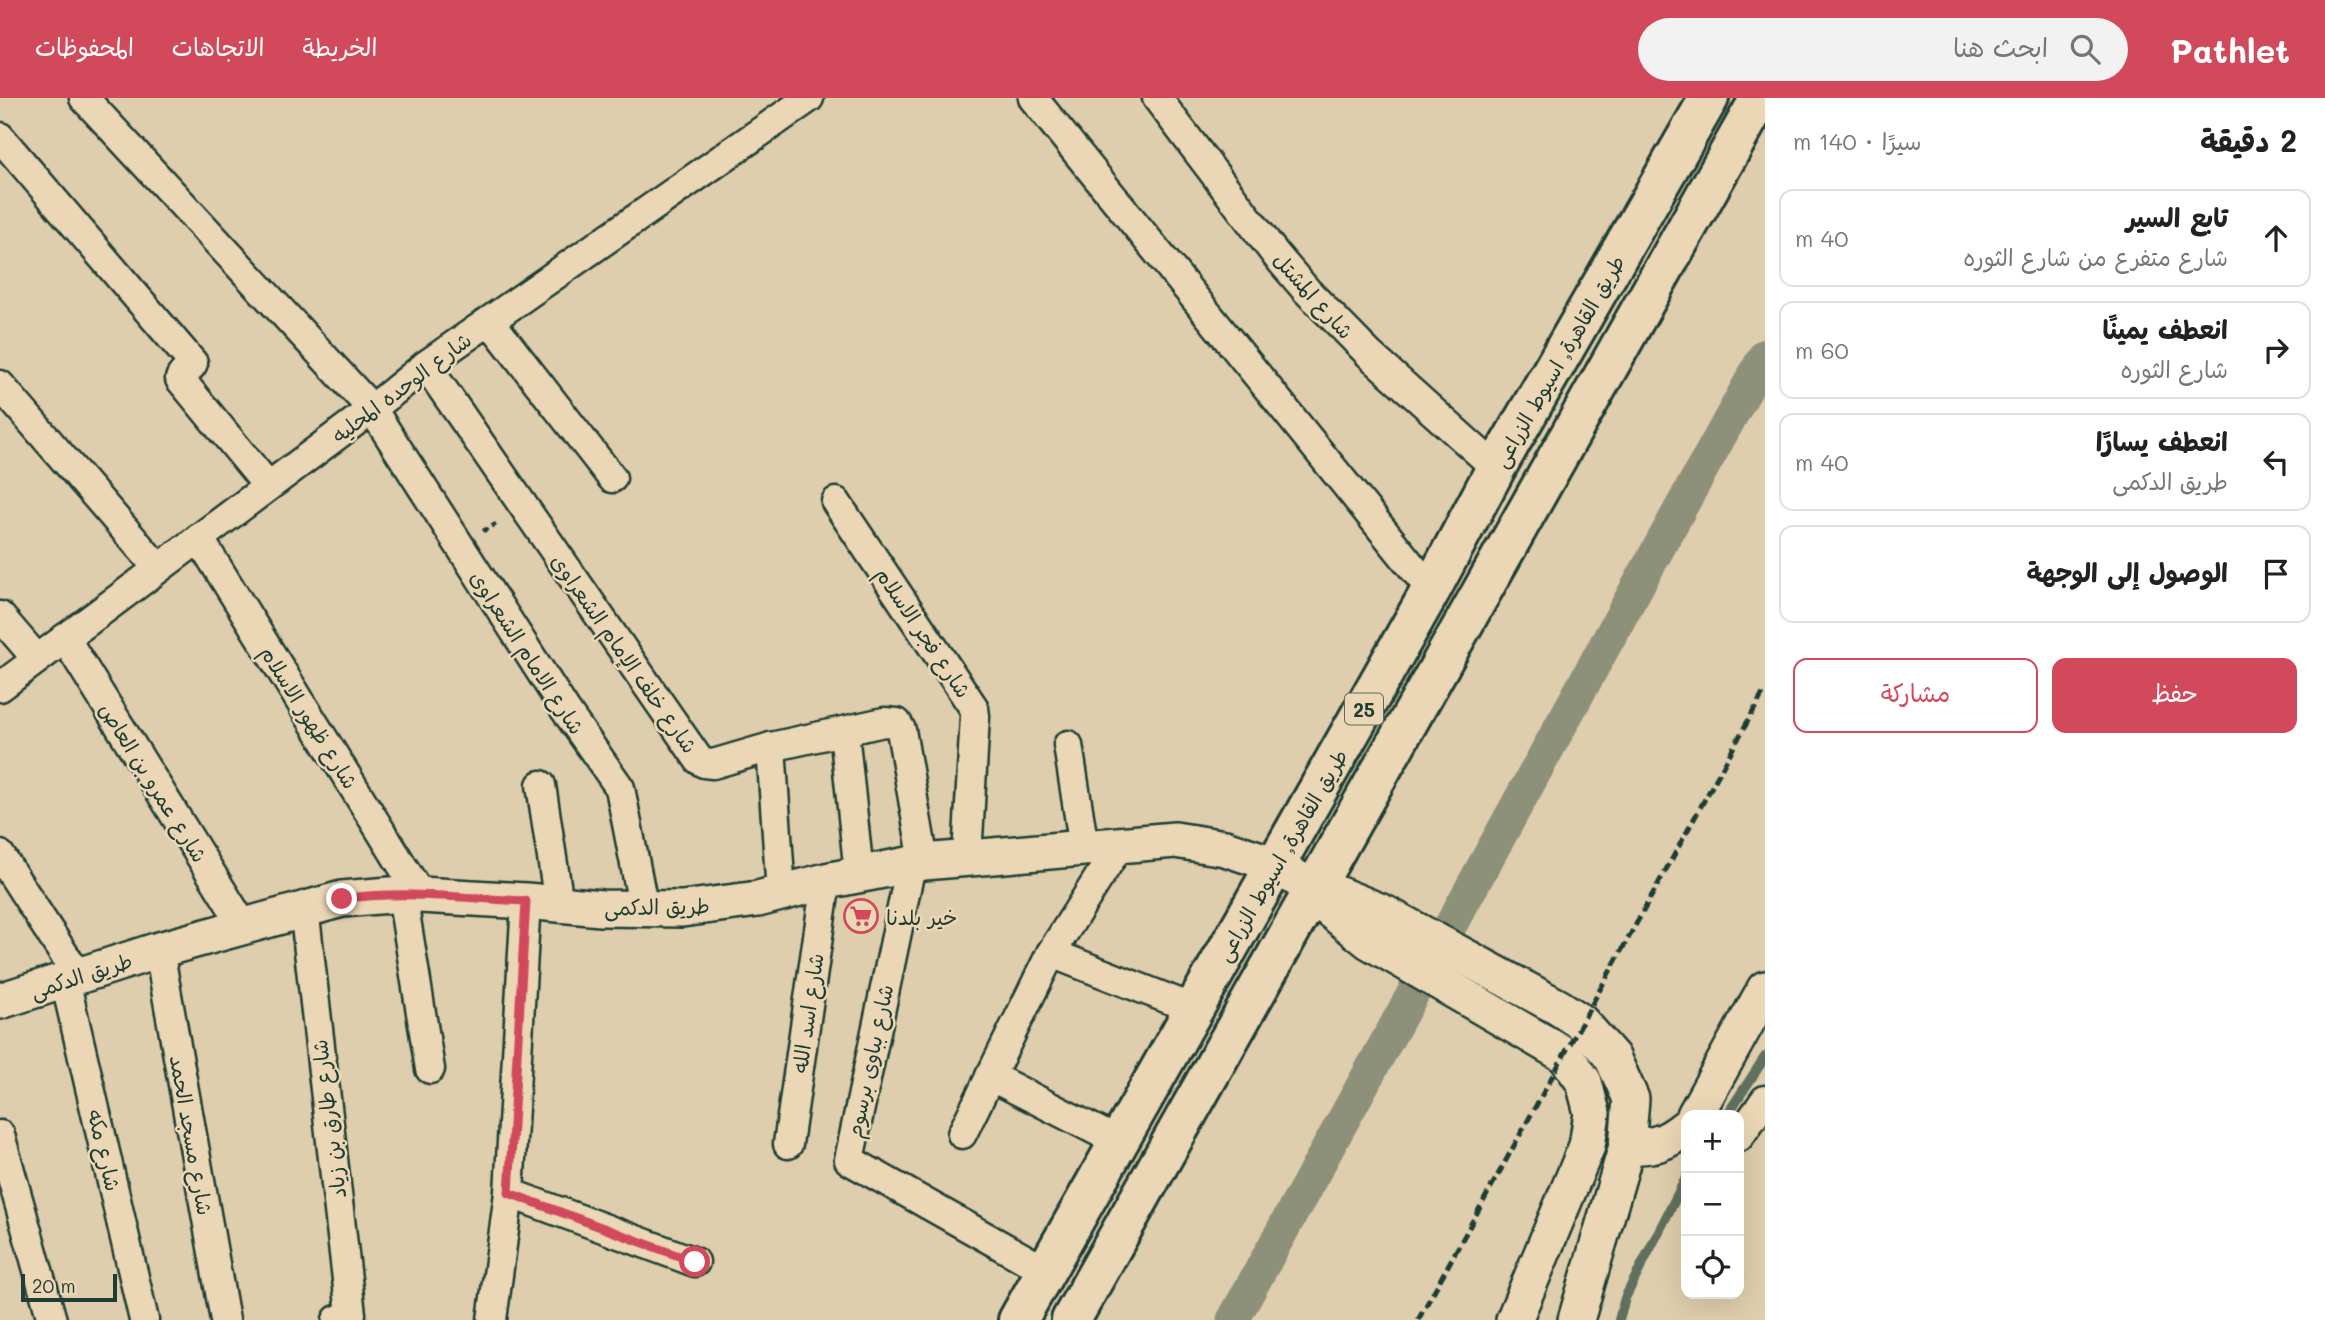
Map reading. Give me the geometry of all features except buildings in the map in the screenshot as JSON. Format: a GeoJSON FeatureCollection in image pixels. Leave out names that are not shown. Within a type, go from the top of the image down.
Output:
{"type":"FeatureCollection","features":[{"type":"Feature","properties":{"kind":"highway","name":"طريق القاهرة, اسيوط الزراعى"},"geometry":{"type":"LineString","coordinates":[[1018,1320],[1431,590],[1496,468],[1709,98]]}},
{"type":"Feature","properties":{"kind":"highway","name":"طريق القاهرة, اسيوط الزراعى"},"geometry":{"type":"LineString","coordinates":[[1071,1320],[1760,98]]}},
{"type":"Feature","properties":{"kind":"street","name":"شارع الامام الشعراوى"},"geometry":{"type":"LineString","coordinates":[[83,98],[372,409],[566,712],[620,788],[644,910]]}},
{"type":"Feature","properties":{"kind":"street","name":"شارع الوحده المحليه"},"geometry":{"type":"LineString","coordinates":[[0,687],[372,409],[426,365],[809,98]]}},
{"type":"Feature","properties":{"kind":"street"},"geometry":{"type":"LineString","coordinates":[[1033,98],[1431,590]]}},
{"type":"Feature","properties":{"kind":"street","name":"شارع المشتل"},"geometry":{"type":"LineString","coordinates":[[1157,98],[1276,255],[1307,291],[1370,355],[1496,468]]}},
{"type":"Feature","properties":{"kind":"street"},"geometry":{"type":"LineString","coordinates":[[0,137],[193,363],[180,379],[268,486]]}},
{"type":"Feature","properties":{"kind":"street"},"geometry":{"type":"LineString","coordinates":[[490,321],[612,478]]}},
{"type":"Feature","properties":{"kind":"street","name":"شارع خلف الإمام الشعراوى"},"geometry":{"type":"LineString","coordinates":[[426,365],[699,760],[713,764],[771,747],[884,722],[895,722],[899,726],[918,863]]}},
{"type":"Feature","properties":{"kind":"street"},"geometry":{"type":"LineString","coordinates":[[0,385],[158,568]]}},
{"type":"Feature","properties":{"kind":"street","name":"شارع فجر الاسلام"},"geometry":{"type":"LineString","coordinates":[[836,502],[974,708],[967,857]]}},
{"type":"Feature","properties":{"kind":"street","name":"شارع ظهور الاسلام"},"geometry":{"type":"LineString","coordinates":[[199,538],[411,895]]}},
{"type":"Feature","properties":{"kind":"street"},"geometry":{"type":"LineString","coordinates":[[0,616],[37,659]]}},
{"type":"Feature","properties":{"kind":"street","name":"شارع عمرو بن العاص"},"geometry":{"type":"LineString","coordinates":[[65,638],[243,925]]}},
{"type":"Feature","properties":{"kind":"street","name":"شارع اسد الله"},"geometry":{"type":"LineString","coordinates":[[788,1144],[843,878],[845,732]]}},
{"type":"Feature","properties":{"kind":"street"},"geometry":{"type":"LineString","coordinates":[[1068,745],[1084,848]]}},
{"type":"Feature","properties":{"kind":"street"},"geometry":{"type":"LineString","coordinates":[[771,747],[781,893]]}},
{"type":"Feature","properties":{"kind":"street"},"geometry":{"type":"LineString","coordinates":[[492,1320],[542,902],[541,785]]}},
{"type":"Feature","properties":{"kind":"street","name":"طريق الدكمى"},"geometry":{"type":"LineString","coordinates":[[0,1000],[243,925],[355,897],[411,895],[644,910],[720,905],[918,863],[1175,840],[1225,848],[1276,865],[1313,889],[1348,927],[1377,927]]}},
{"type":"Feature","properties":{"kind":"street"},"geometry":{"type":"LineString","coordinates":[[962,1135],[1051,953],[1119,846]]}},
{"type":"Feature","properties":{"kind":"street","name":"شارع مكه"},"geometry":{"type":"LineString","coordinates":[[0,855],[71,978],[144,1320]]}},
{"type":"Feature","properties":{"kind":"street","name":"شارع بباوى برسوم"},"geometry":{"type":"LineString","coordinates":[[918,863],[849,1160],[1046,1271]]}},
{"type":"Feature","properties":{"kind":"street"},"geometry":{"type":"LineString","coordinates":[[411,895],[430,1069]]}},
{"type":"Feature","properties":{"kind":"street","name":"شارع طارق بن زياد"},"geometry":{"type":"LineString","coordinates":[[304,908],[351,1314],[337,1320]]}},
{"type":"Feature","properties":{"kind":"street"},"geometry":{"type":"LineString","coordinates":[[1377,927],[1558,1007],[1581,1022],[1612,1057],[1631,1100],[1627,1146],[1576,1320]]}},
{"type":"Feature","properties":{"kind":"street"},"geometry":{"type":"LineString","coordinates":[[1377,927],[1565,1055],[1584,1082],[1592,1113],[1587,1146],[1514,1320]]}},
{"type":"Feature","properties":{"kind":"street","name":"شارع مسجد الحمد"},"geometry":{"type":"LineString","coordinates":[[159,950],[225,1320]]}},
{"type":"Feature","properties":{"kind":"street"},"geometry":{"type":"LineString","coordinates":[[1051,953],[1194,1009]]}},
{"type":"Feature","properties":{"kind":"street"},"geometry":{"type":"LineString","coordinates":[[1698,1110],[1765,989]]}},
{"type":"Feature","properties":{"kind":"street"},"geometry":{"type":"LineString","coordinates":[[990,1076],[1119,1142]]}},
{"type":"Feature","properties":{"kind":"street"},"geometry":{"type":"LineString","coordinates":[[1744,1130],[1765,1100]]}},
{"type":"Feature","properties":{"kind":"street"},"geometry":{"type":"LineString","coordinates":[[0,1135],[52,1320]]}},
{"type":"Feature","properties":{"kind":"street"},"geometry":{"type":"LineString","coordinates":[[1627,1146],[1650,1147],[1681,1135]]}},
{"type":"Feature","properties":{"kind":"street"},"geometry":{"type":"LineString","coordinates":[[509,1193],[695,1262]]}},
{"type":"Feature","properties":{"kind":"path"},"geometry":{"type":"LineString","coordinates":[[459,545],[525,508]]}},
{"type":"Feature","properties":{"kind":"waterway"},"geometry":{"type":"LineString","coordinates":[[1233,1320],[1765,355]]}},
{"type":"Feature","properties":{"kind":"waterway"},"geometry":{"type":"LineString","coordinates":[[1730,1110],[1765,1057]]}},
{"type":"Feature","properties":{"kind":"waterway"},"geometry":{"type":"LineString","coordinates":[[1619,1320],[1625,1298],[1681,1188]]}},
{"type":"Feature","properties":{"kind":"railway"},"geometry":{"type":"LineString","coordinates":[[1418,1320],[1765,690]]}},
{"type":"Feature","properties":{"kind":"place","name":"خير بلدنا"},"geometry":{"type":"Point","coordinates":[861,916]}},
{"type":"Feature","properties":{"kind":"route"},"geometry":{"type":"LineString","coordinates":[[342,899],[402,894],[526,901],[509,1193],[695,1262]]}}]}
